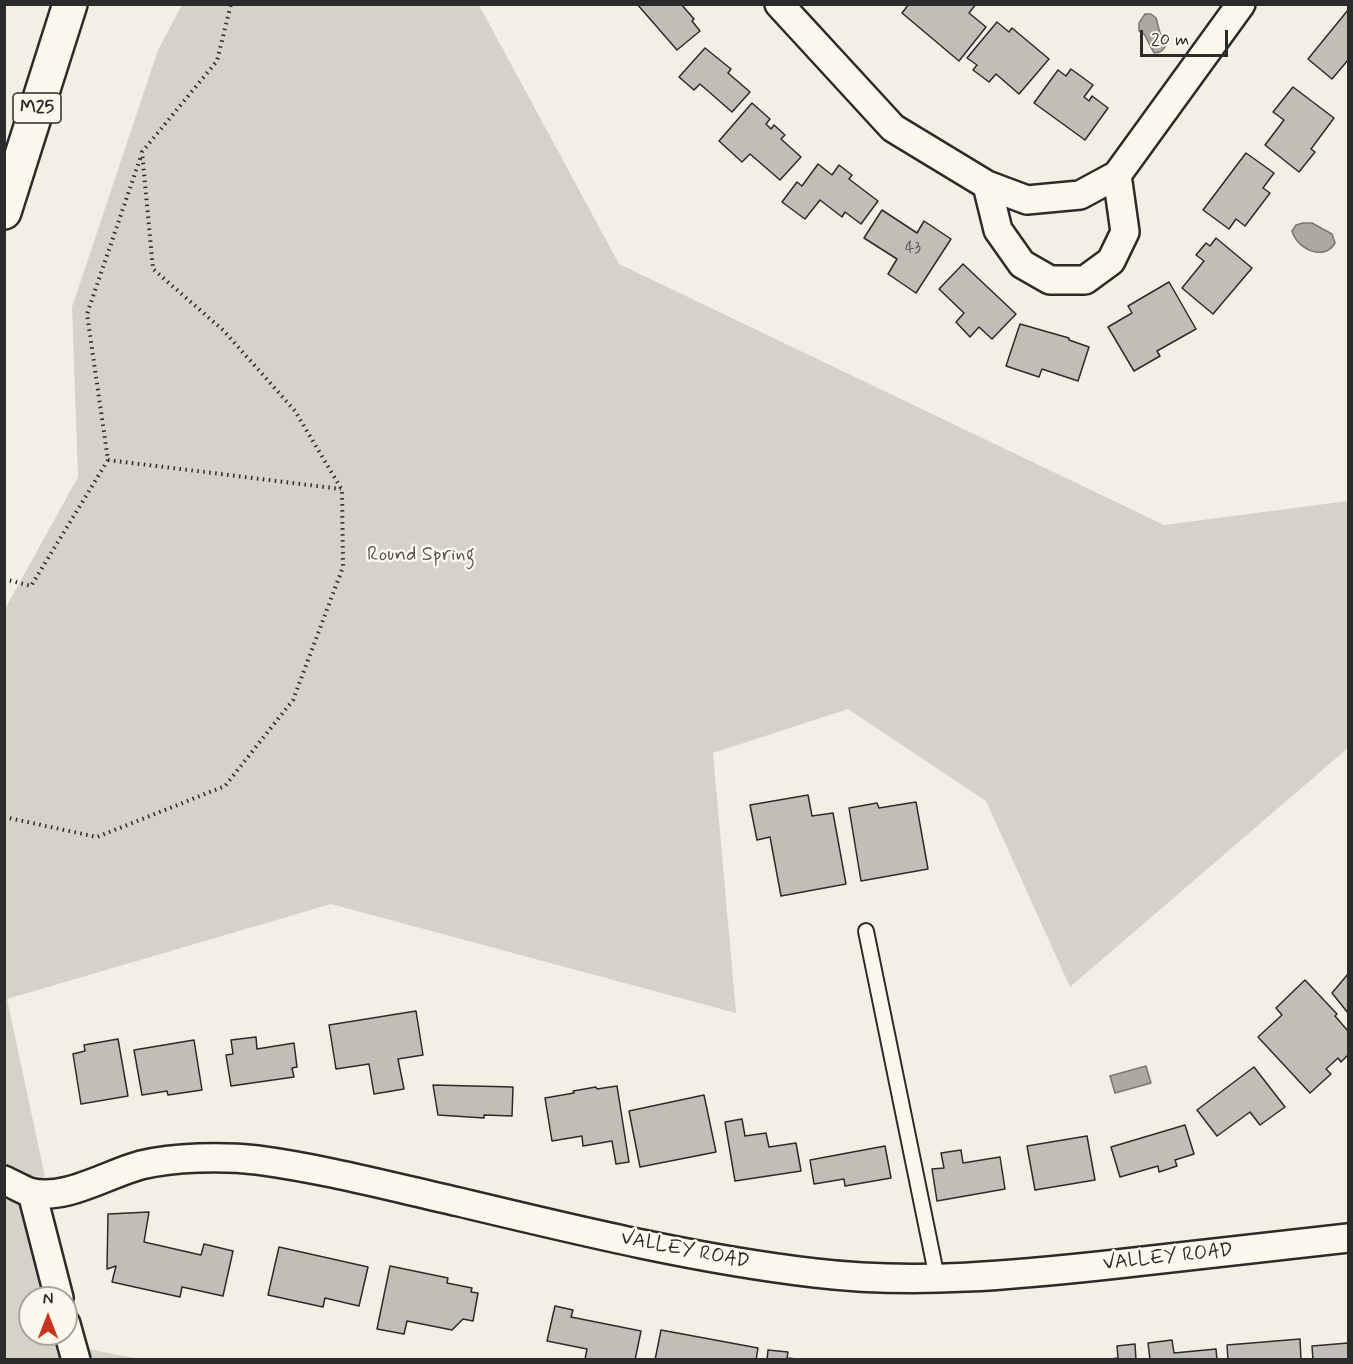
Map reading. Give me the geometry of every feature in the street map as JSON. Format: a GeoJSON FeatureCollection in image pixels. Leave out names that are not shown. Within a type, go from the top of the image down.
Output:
{"type":"FeatureCollection","features":[{"type":"Feature","properties":{"kind":"highway","name":"M25"},"geometry":{"type":"LineString","coordinates":[[4,212],[70,4]]}},
{"type":"Feature","properties":{"kind":"street"},"geometry":{"type":"LineString","coordinates":[[779,4],[893,128],[987,185],[1027,200],[1080,195],[1117,175],[1241,4]]}},
{"type":"Feature","properties":{"kind":"street"},"geometry":{"type":"LineString","coordinates":[[987,185],[998,230],[1022,264],[1050,280],[1085,280],[1111,261],[1125,232],[1117,175]]}},
{"type":"Feature","properties":{"kind":"street","name":"VALLEY ROAD"},"geometry":{"type":"LineString","coordinates":[[32,1193],[70,1192],[105,1177],[140,1166],[168,1161],[255,1160],[363,1180],[700,1256],[816,1274],[877,1278],[937,1278],[1034,1273],[1348,1238]]}},
{"type":"Feature","properties":{"kind":"street"},"geometry":{"type":"LineString","coordinates":[[4,1180],[32,1193],[56,1286]]}},
{"type":"Feature","properties":{"kind":"lane"},"geometry":{"type":"LineString","coordinates":[[866,930],[937,1278]]}},
{"type":"Feature","properties":{"kind":"path"},"geometry":{"type":"LineString","coordinates":[[4,579],[31,586],[108,460],[87,314],[142,152],[217,61],[231,4]]}},
{"type":"Feature","properties":{"kind":"path"},"geometry":{"type":"LineString","coordinates":[[4,817],[97,837],[225,786],[293,700],[343,567],[342,490],[295,411],[224,331],[153,269],[142,152]]}},
{"type":"Feature","properties":{"kind":"path"},"geometry":{"type":"LineString","coordinates":[[108,460],[342,490]]}},
{"type":"Feature","properties":{"kind":"green space","name":"Round Spring"},"geometry":{"type":"Polygon","coordinates":[[[182,5],[479,5],[619,264],[1164,525],[1348,501],[1348,748],[1070,987],[986,801],[848,709],[713,753],[736,1013],[331,904],[7,999],[45,1177],[5,1172],[5,609],[78,477],[72,307],[158,50],[182,5]]]}},
{"type":"Feature","properties":{"kind":"green space"},"geometry":{"type":"Polygon","coordinates":[[[5,1200],[35,1205],[57,1286],[18,1286],[18,1346],[73,1346],[139,1359],[5,1360],[5,1200]]]}},
{"type":"Feature","properties":{"kind":"shaded area"},"geometry":{"type":"Polygon","coordinates":[[[1145,14],[1151,14],[1156,18],[1160,33],[1167,43],[1159,52],[1154,53],[1144,34],[1139,31],[1139,23],[1145,14]]]}},
{"type":"Feature","properties":{"kind":"shaded area"},"geometry":{"type":"Polygon","coordinates":[[[1312,223],[1332,234],[1335,243],[1324,252],[1305,248],[1292,231],[1296,225],[1312,223]]]}},
{"type":"Feature","properties":{"kind":"shaded area"},"geometry":{"type":"Polygon","coordinates":[[[1146,1066],[1151,1083],[1115,1093],[1110,1076],[1146,1066]]]}},
{"type":"Feature","properties":{"kind":"building"},"geometry":{"type":"Polygon","coordinates":[[[637,4],[681,4],[694,19],[692,21],[700,31],[677,50],[637,4]]]}},
{"type":"Feature","properties":{"kind":"building"},"geometry":{"type":"Polygon","coordinates":[[[909,4],[976,4],[969,13],[986,27],[959,61],[902,13],[909,4]]]}},
{"type":"Feature","properties":{"kind":"building"},"geometry":{"type":"Polygon","coordinates":[[[1348,10],[1348,60],[1332,79],[1308,59],[1348,10]]]}},
{"type":"Feature","properties":{"kind":"building"},"geometry":{"type":"Polygon","coordinates":[[[997,22],[1009,32],[1012,28],[1049,59],[1019,94],[996,74],[989,82],[973,70],[977,65],[967,58],[997,22]]]}},
{"type":"Feature","properties":{"kind":"building"},"geometry":{"type":"Polygon","coordinates":[[[705,48],[731,69],[728,73],[750,92],[732,112],[700,84],[694,90],[679,77],[705,48]]]}},
{"type":"Feature","properties":{"kind":"building"},"geometry":{"type":"Polygon","coordinates":[[[1071,69],[1093,85],[1084,97],[1089,101],[1092,96],[1108,108],[1085,140],[1034,103],[1058,70],[1066,76],[1071,69]]]}},
{"type":"Feature","properties":{"kind":"building"},"geometry":{"type":"Polygon","coordinates":[[[1293,87],[1334,118],[1311,149],[1315,152],[1299,172],[1265,145],[1284,120],[1273,112],[1293,87]]]}},
{"type":"Feature","properties":{"kind":"building"},"geometry":{"type":"Polygon","coordinates":[[[752,103],[770,119],[766,124],[771,129],[774,125],[785,135],[781,139],[801,157],[780,180],[750,154],[742,162],[719,141],[752,103]]]}},
{"type":"Feature","properties":{"kind":"building"},"geometry":{"type":"Polygon","coordinates":[[[1246,153],[1274,173],[1263,188],[1270,193],[1245,226],[1236,219],[1229,229],[1203,210],[1246,153]]]}},
{"type":"Feature","properties":{"kind":"building"},"geometry":{"type":"Polygon","coordinates":[[[818,164],[832,175],[839,165],[852,175],[849,179],[878,201],[861,224],[845,212],[842,217],[820,200],[805,219],[782,202],[797,182],[802,186],[818,164]]]}},
{"type":"Feature","properties":{"kind":"building"},"geometry":{"type":"Polygon","coordinates":[[[882,210],[917,233],[924,221],[951,239],[916,293],[888,274],[897,259],[864,238],[882,210]]]}},
{"type":"Feature","properties":{"kind":"building"},"geometry":{"type":"Polygon","coordinates":[[[1216,238],[1252,268],[1213,314],[1182,288],[1204,261],[1196,255],[1206,243],[1210,246],[1216,238]]]}},
{"type":"Feature","properties":{"kind":"building"},"geometry":{"type":"Polygon","coordinates":[[[963,264],[1016,314],[992,339],[979,327],[970,337],[956,322],[964,313],[939,289],[963,264]]]}},
{"type":"Feature","properties":{"kind":"building"},"geometry":{"type":"Polygon","coordinates":[[[1169,282],[1196,329],[1157,351],[1160,356],[1134,371],[1108,327],[1132,313],[1128,306],[1169,282]]]}},
{"type":"Feature","properties":{"kind":"building"},"geometry":{"type":"Polygon","coordinates":[[[1020,324],[1069,338],[1069,340],[1089,347],[1078,381],[1042,369],[1039,377],[1006,366],[1020,324]]]}},
{"type":"Feature","properties":{"kind":"building"},"geometry":{"type":"Polygon","coordinates":[[[808,795],[812,816],[833,813],[846,884],[781,896],[770,837],[757,840],[750,805],[808,795]]]}},
{"type":"Feature","properties":{"kind":"building"},"geometry":{"type":"Polygon","coordinates":[[[916,802],[928,869],[861,881],[849,808],[877,803],[879,808],[916,802]]]}},
{"type":"Feature","properties":{"kind":"building"},"geometry":{"type":"Polygon","coordinates":[[[1348,974],[1348,1013],[1332,993],[1348,974]]]}},
{"type":"Feature","properties":{"kind":"building"},"geometry":{"type":"Polygon","coordinates":[[[1305,980],[1337,1014],[1335,1016],[1348,1031],[1348,1055],[1341,1062],[1338,1058],[1326,1069],[1331,1074],[1310,1093],[1258,1037],[1282,1015],[1276,1008],[1305,980]]]}},
{"type":"Feature","properties":{"kind":"building"},"geometry":{"type":"Polygon","coordinates":[[[416,1011],[423,1055],[398,1059],[404,1089],[374,1094],[369,1064],[336,1069],[329,1025],[416,1011]]]}},
{"type":"Feature","properties":{"kind":"building"},"geometry":{"type":"Polygon","coordinates":[[[256,1037],[257,1049],[294,1043],[297,1067],[292,1068],[294,1077],[231,1086],[226,1055],[233,1054],[231,1040],[256,1037]]]}},
{"type":"Feature","properties":{"kind":"building"},"geometry":{"type":"Polygon","coordinates":[[[118,1039],[128,1096],[81,1104],[73,1054],[85,1051],[84,1045],[118,1039]]]}},
{"type":"Feature","properties":{"kind":"building"},"geometry":{"type":"Polygon","coordinates":[[[194,1040],[202,1090],[168,1095],[167,1091],[142,1095],[134,1050],[194,1040]]]}},
{"type":"Feature","properties":{"kind":"building"},"geometry":{"type":"Polygon","coordinates":[[[1254,1067],[1285,1107],[1260,1125],[1250,1112],[1217,1136],[1197,1110],[1254,1067]]]}},
{"type":"Feature","properties":{"kind":"building"},"geometry":{"type":"Polygon","coordinates":[[[433,1085],[513,1087],[512,1116],[484,1115],[484,1118],[438,1115],[433,1085]]]}},
{"type":"Feature","properties":{"kind":"building"},"geometry":{"type":"Polygon","coordinates":[[[617,1086],[629,1162],[616,1164],[612,1141],[583,1146],[582,1136],[552,1141],[545,1098],[596,1087],[597,1089],[617,1086]]]}},
{"type":"Feature","properties":{"kind":"building"},"geometry":{"type":"Polygon","coordinates":[[[704,1095],[716,1152],[640,1167],[629,1111],[704,1095]]]}},
{"type":"Feature","properties":{"kind":"building"},"geometry":{"type":"Polygon","coordinates":[[[742,1119],[745,1136],[766,1133],[769,1147],[796,1143],[801,1171],[735,1181],[725,1122],[742,1119]]]}},
{"type":"Feature","properties":{"kind":"building"},"geometry":{"type":"Polygon","coordinates":[[[1185,1125],[1194,1154],[1175,1160],[1177,1166],[1159,1172],[1158,1166],[1120,1177],[1111,1147],[1185,1125]]]}},
{"type":"Feature","properties":{"kind":"building"},"geometry":{"type":"Polygon","coordinates":[[[1087,1136],[1095,1180],[1035,1190],[1027,1146],[1087,1136]]]}},
{"type":"Feature","properties":{"kind":"building"},"geometry":{"type":"Polygon","coordinates":[[[885,1146],[891,1178],[845,1186],[844,1179],[814,1184],[810,1160],[885,1146]]]}},
{"type":"Feature","properties":{"kind":"building"},"geometry":{"type":"Polygon","coordinates":[[[961,1150],[963,1163],[1000,1157],[1005,1189],[937,1201],[932,1169],[944,1168],[941,1153],[961,1150]]]}},
{"type":"Feature","properties":{"kind":"building"},"geometry":{"type":"Polygon","coordinates":[[[149,1212],[144,1242],[201,1255],[204,1244],[233,1251],[223,1296],[182,1287],[180,1297],[112,1282],[116,1266],[107,1269],[108,1214],[149,1212]]]}},
{"type":"Feature","properties":{"kind":"building"},"geometry":{"type":"Polygon","coordinates":[[[279,1247],[368,1267],[359,1306],[325,1298],[323,1307],[268,1295],[279,1247]]]}},
{"type":"Feature","properties":{"kind":"building"},"geometry":{"type":"Polygon","coordinates":[[[390,1266],[448,1278],[447,1283],[472,1288],[471,1292],[478,1293],[473,1321],[463,1319],[452,1330],[407,1321],[404,1334],[377,1329],[390,1266]]]}},
{"type":"Feature","properties":{"kind":"building"},"geometry":{"type":"Polygon","coordinates":[[[555,1306],[573,1310],[571,1317],[641,1331],[635,1360],[589,1360],[585,1359],[587,1349],[547,1341],[555,1306]]]}},
{"type":"Feature","properties":{"kind":"building"},"geometry":{"type":"Polygon","coordinates":[[[661,1330],[758,1348],[756,1360],[655,1360],[661,1330]]]}},
{"type":"Feature","properties":{"kind":"building"},"geometry":{"type":"Polygon","coordinates":[[[1300,1339],[1301,1360],[1228,1360],[1227,1345],[1300,1339]]]}},
{"type":"Feature","properties":{"kind":"building"},"geometry":{"type":"Polygon","coordinates":[[[1172,1340],[1174,1353],[1216,1349],[1217,1360],[1150,1360],[1148,1343],[1172,1340]]]}},
{"type":"Feature","properties":{"kind":"building"},"geometry":{"type":"Polygon","coordinates":[[[1348,1343],[1348,1360],[1313,1360],[1312,1346],[1348,1343]]]}},
{"type":"Feature","properties":{"kind":"building"},"geometry":{"type":"Polygon","coordinates":[[[1135,1344],[1136,1360],[1103,1360],[1118,1358],[1117,1346],[1135,1344]]]}},
{"type":"Feature","properties":{"kind":"building"},"geometry":{"type":"Polygon","coordinates":[[[768,1350],[788,1352],[787,1358],[807,1360],[767,1360],[768,1350]]]}}]}
